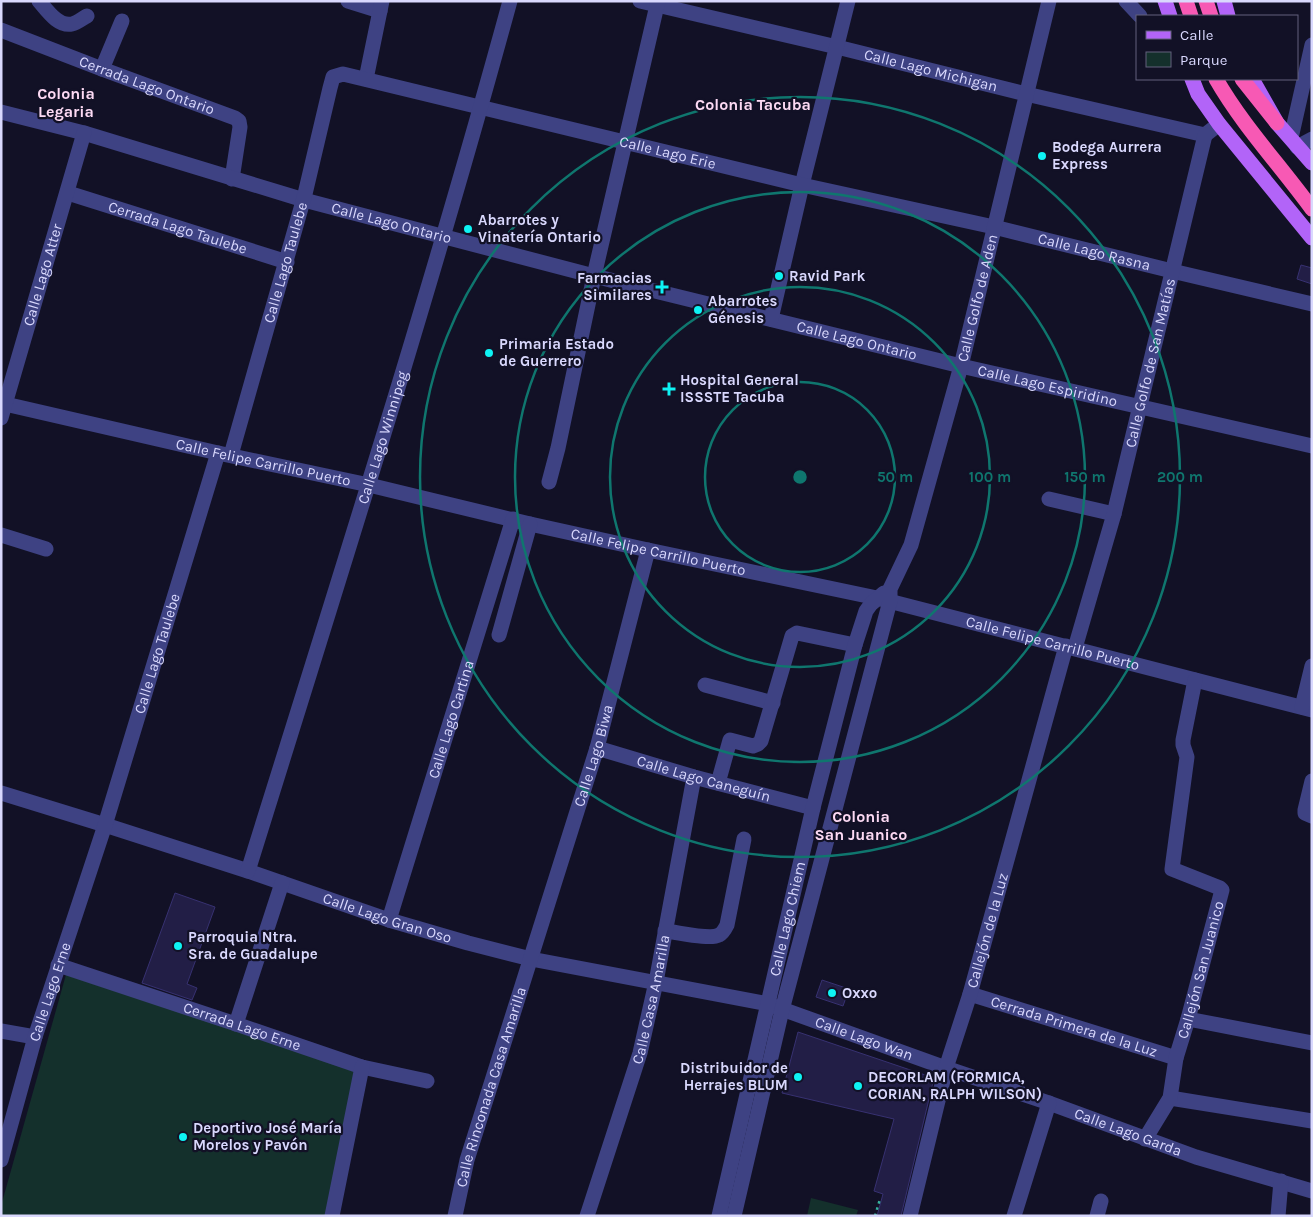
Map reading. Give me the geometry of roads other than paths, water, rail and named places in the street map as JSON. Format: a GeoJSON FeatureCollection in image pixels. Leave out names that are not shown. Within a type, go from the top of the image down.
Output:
{"type":"FeatureCollection","features":[{"type":"Feature","properties":{"kind":"highway"},"geometry":{"type":"LineString","coordinates":[[1186,1],[1191,15]]}},
{"type":"Feature","properties":{"kind":"highway"},"geometry":{"type":"LineString","coordinates":[[1206,1],[1211,15]]}},
{"type":"Feature","properties":{"kind":"highway"},"geometry":{"type":"LineString","coordinates":[[1217,80],[1244,122],[1312,209]]}},
{"type":"Feature","properties":{"kind":"highway"},"geometry":{"type":"LineString","coordinates":[[1243,80],[1277,123]]}},
{"type":"Feature","properties":{"kind":"main road"},"geometry":{"type":"LineString","coordinates":[[1166,1],[1170,15]]}},
{"type":"Feature","properties":{"kind":"main road"},"geometry":{"type":"LineString","coordinates":[[1224,1],[1228,15]]}},
{"type":"Feature","properties":{"kind":"main road"},"geometry":{"type":"LineString","coordinates":[[1192,80],[1198,94],[1219,124],[1312,238]]}},
{"type":"Feature","properties":{"kind":"main road"},"geometry":{"type":"LineString","coordinates":[[1253,80],[1277,123],[1312,164]]}},
{"type":"Feature","properties":{"kind":"street"},"geometry":{"type":"LineString","coordinates":[[39,1],[53,17],[62,23],[72,24],[87,16]]}},
{"type":"Feature","properties":{"kind":"street"},"geometry":{"type":"LineString","coordinates":[[348,1],[381,6],[366,79]]}},
{"type":"Feature","properties":{"kind":"street","name":"Calle Lago Winnipeg"},"geometry":{"type":"LineString","coordinates":[[248,871],[369,485],[444,236],[510,1]]}},
{"type":"Feature","properties":{"kind":"street","name":"Calle Lago Michigan"},"geometry":{"type":"LineString","coordinates":[[640,1],[658,3],[1026,94],[1205,135]]}},
{"type":"Feature","properties":{"kind":"street"},"geometry":{"type":"LineString","coordinates":[[770,319],[848,1]]}},
{"type":"Feature","properties":{"kind":"street","name":"Calle Golfo de Aden"},"geometry":{"type":"LineString","coordinates":[[886,596],[911,545],[961,366],[1048,1]]}},
{"type":"Feature","properties":{"kind":"street"},"geometry":{"type":"LineString","coordinates":[[1126,1],[1139,15]]}},
{"type":"Feature","properties":{"kind":"street"},"geometry":{"type":"LineString","coordinates":[[549,482],[558,448],[594,276],[658,3]]}},
{"type":"Feature","properties":{"kind":"street"},"geometry":{"type":"LineString","coordinates":[[102,69],[122,21]]}},
{"type":"Feature","properties":{"kind":"street","name":"Cerrada Lago Ontario"},"geometry":{"type":"LineString","coordinates":[[1,30],[235,118],[239,121],[240,127],[232,179]]}},
{"type":"Feature","properties":{"kind":"street"},"geometry":{"type":"LineString","coordinates":[[1312,46],[1294,143],[1312,139]]}},
{"type":"Feature","properties":{"kind":"street","name":"Calle Lago Erie"},"geometry":{"type":"LineString","coordinates":[[343,74],[802,185],[994,227]]}},
{"type":"Feature","properties":{"kind":"street","name":"Calle Lago Taulebe"},"geometry":{"type":"LineString","coordinates":[[105,825],[287,262],[304,200],[330,88],[334,77],[343,74]]}},
{"type":"Feature","properties":{"kind":"street","name":"Calle Lago Ontario"},"geometry":{"type":"LineString","coordinates":[[1,112],[84,133],[304,200],[594,276],[961,366]]}},
{"type":"Feature","properties":{"kind":"street"},"geometry":{"type":"LineString","coordinates":[[1205,135],[1219,124]]}},
{"type":"Feature","properties":{"kind":"street","name":"Calle Lago Atter"},"geometry":{"type":"LineString","coordinates":[[2,408],[68,193],[84,133]]}},
{"type":"Feature","properties":{"kind":"street","name":"Calle Golfo de San Matías"},"geometry":{"type":"LineString","coordinates":[[1071,647],[1114,514],[1205,135]]}},
{"type":"Feature","properties":{"kind":"street","name":"Cerrada Lago Taulebe"},"geometry":{"type":"LineString","coordinates":[[68,193],[287,262]]}},
{"type":"Feature","properties":{"kind":"street","name":"Calle Lago Rasna"},"geometry":{"type":"LineString","coordinates":[[994,227],[1312,304]]}},
{"type":"Feature","properties":{"kind":"street","name":"Calle Lago Espiridino"},"geometry":{"type":"LineString","coordinates":[[961,366],[1312,446]]}},
{"type":"Feature","properties":{"kind":"street","name":"Calle Felipe Carrillo Puerto"},"geometry":{"type":"LineString","coordinates":[[2,408],[369,485],[648,550],[886,596],[1195,680],[1307,708]]}},
{"type":"Feature","properties":{"kind":"street"},"geometry":{"type":"LineString","coordinates":[[1049,499],[1114,514]]}},
{"type":"Feature","properties":{"kind":"street","name":"Calle Lago Cartina"},"geometry":{"type":"LineString","coordinates":[[389,920],[513,519]]}},
{"type":"Feature","properties":{"kind":"street"},"geometry":{"type":"LineString","coordinates":[[499,635],[530,524]]}},
{"type":"Feature","properties":{"kind":"street"},"geometry":{"type":"LineString","coordinates":[[1,534],[46,549]]}},
{"type":"Feature","properties":{"kind":"street","name":"Calle Lago Biwa"},"geometry":{"type":"LineString","coordinates":[[531,959],[597,748],[648,550]]}},
{"type":"Feature","properties":{"kind":"street","name":"Calle Lago Chiem"},"geometry":{"type":"LineString","coordinates":[[734,1216],[813,808],[855,645],[866,611],[871,604],[886,596]]}},
{"type":"Feature","properties":{"kind":"street","name":"Calle Lago Chiem"},"geometry":{"type":"LineString","coordinates":[[719,1216],[886,596]]}},
{"type":"Feature","properties":{"kind":"street"},"geometry":{"type":"LineString","coordinates":[[718,783],[730,740],[753,746],[760,741],[792,636],[797,633],[855,645]]}},
{"type":"Feature","properties":{"kind":"street","name":"Callejón de la Luz"},"geometry":{"type":"LineString","coordinates":[[910,1216],[946,1068],[970,994],[1071,647]]}},
{"type":"Feature","properties":{"kind":"street"},"geometry":{"type":"LineString","coordinates":[[1307,708],[1312,666]]}},
{"type":"Feature","properties":{"kind":"street","name":"Callejón San Juanico"},"geometry":{"type":"LineString","coordinates":[[1145,1139],[1170,1098],[1176,1058],[1222,890],[1172,869],[1187,757],[1183,740],[1195,680]]}},
{"type":"Feature","properties":{"kind":"street"},"geometry":{"type":"LineString","coordinates":[[705,685],[773,703]]}},
{"type":"Feature","properties":{"kind":"street","name":"Calle Lago Caneguín"},"geometry":{"type":"LineString","coordinates":[[597,748],[694,777],[813,808]]}},
{"type":"Feature","properties":{"kind":"street","name":"Calle Casa Amarilla"},"geometry":{"type":"LineString","coordinates":[[587,1216],[640,1053],[666,931],[694,777]]}},
{"type":"Feature","properties":{"kind":"street"},"geometry":{"type":"LineString","coordinates":[[1312,781],[1305,810],[1305,813],[1312,816]]}},
{"type":"Feature","properties":{"kind":"street","name":"Calle Lago Gran Oso"},"geometry":{"type":"LineString","coordinates":[[1,793],[282,882],[389,920],[468,943],[531,959],[656,982],[775,1007]]}},
{"type":"Feature","properties":{"kind":"street","name":"Calle Lago Erne"},"geometry":{"type":"LineString","coordinates":[[1,1160],[35,1037],[105,825]]}},
{"type":"Feature","properties":{"kind":"street"},"geometry":{"type":"LineString","coordinates":[[666,931],[711,937],[719,935],[724,931],[727,925],[744,839]]}},
{"type":"Feature","properties":{"kind":"street"},"geometry":{"type":"LineString","coordinates":[[236,1024],[282,882]]}},
{"type":"Feature","properties":{"kind":"street","name":"Calle Rinconada Casa Amarilla"},"geometry":{"type":"LineString","coordinates":[[455,1216],[467,1160],[531,959]]}},
{"type":"Feature","properties":{"kind":"street","name":"Cerrada Lago Erne"},"geometry":{"type":"LineString","coordinates":[[58,965],[362,1067],[427,1081]]}},
{"type":"Feature","properties":{"kind":"street","name":"Cerrada Primera de la Luz"},"geometry":{"type":"LineString","coordinates":[[970,994],[1176,1058]]}},
{"type":"Feature","properties":{"kind":"street","name":"Calle Lago Wan"},"geometry":{"type":"LineString","coordinates":[[775,1007],[946,1068]]}},
{"type":"Feature","properties":{"kind":"street"},"geometry":{"type":"LineString","coordinates":[[1188,1019],[1312,1043]]}},
{"type":"Feature","properties":{"kind":"street"},"geometry":{"type":"LineString","coordinates":[[1,1031],[35,1037]]}},
{"type":"Feature","properties":{"kind":"street"},"geometry":{"type":"LineString","coordinates":[[332,1216],[362,1067]]}},
{"type":"Feature","properties":{"kind":"street","name":"Calle Lago Garda"},"geometry":{"type":"LineString","coordinates":[[946,1068],[1196,1157],[1312,1191]]}},
{"type":"Feature","properties":{"kind":"street"},"geometry":{"type":"LineString","coordinates":[[1170,1098],[1312,1121]]}},
{"type":"Feature","properties":{"kind":"street"},"geometry":{"type":"LineString","coordinates":[[1014,1216],[1050,1104]]}},
{"type":"Feature","properties":{"kind":"street"},"geometry":{"type":"LineString","coordinates":[[1278,1216],[1281,1181]]}},
{"type":"Feature","properties":{"kind":"place","name":"Bodega Aurrera Express"},"geometry":{"type":"Point","coordinates":[1042,156]}},
{"type":"Feature","properties":{"kind":"place","name":"Abarrotes y Vinatería Ontario"},"geometry":{"type":"Point","coordinates":[468,229]}},
{"type":"Feature","properties":{"kind":"place","name":"Ravid Park"},"geometry":{"type":"Point","coordinates":[779,276]}},
{"type":"Feature","properties":{"kind":"place","name":"Farmacias Similares"},"geometry":{"type":"Point","coordinates":[662,287]}},
{"type":"Feature","properties":{"kind":"place","name":"Abarrotes Génesis"},"geometry":{"type":"Point","coordinates":[698,310]}},
{"type":"Feature","properties":{"kind":"place","name":"Primaria Estado de Guerrero"},"geometry":{"type":"Point","coordinates":[489,353]}},
{"type":"Feature","properties":{"kind":"place","name":"Hospital General ISSSTE Tacuba"},"geometry":{"type":"Point","coordinates":[669,389]}},
{"type":"Feature","properties":{"kind":"place","name":"Parroquia Ntra. Sra. de Guadalupe"},"geometry":{"type":"Point","coordinates":[178,946]}},
{"type":"Feature","properties":{"kind":"place","name":"Oxxo"},"geometry":{"type":"Point","coordinates":[832,993]}},
{"type":"Feature","properties":{"kind":"place","name":"Distribuidor de Herrajes BLUM"},"geometry":{"type":"Point","coordinates":[798,1077]}},
{"type":"Feature","properties":{"kind":"place","name":"DECORLAM (FORMICA, CORIAN, RALPH WILSON)"},"geometry":{"type":"Point","coordinates":[858,1086]}},
{"type":"Feature","properties":{"kind":"place","name":"Deportivo José María Morelos y Pavón"},"geometry":{"type":"Point","coordinates":[183,1137]}},
{"type":"Feature","properties":{"kind":"district","name":"Colonia Legaria"},"geometry":{"type":"Point","coordinates":[66,102]}},
{"type":"Feature","properties":{"kind":"district","name":"Colonia Tacuba"},"geometry":{"type":"Point","coordinates":[753,104]}},
{"type":"Feature","properties":{"kind":"district","name":"Colonia San Juanico"},"geometry":{"type":"Point","coordinates":[861,825]}}]}
